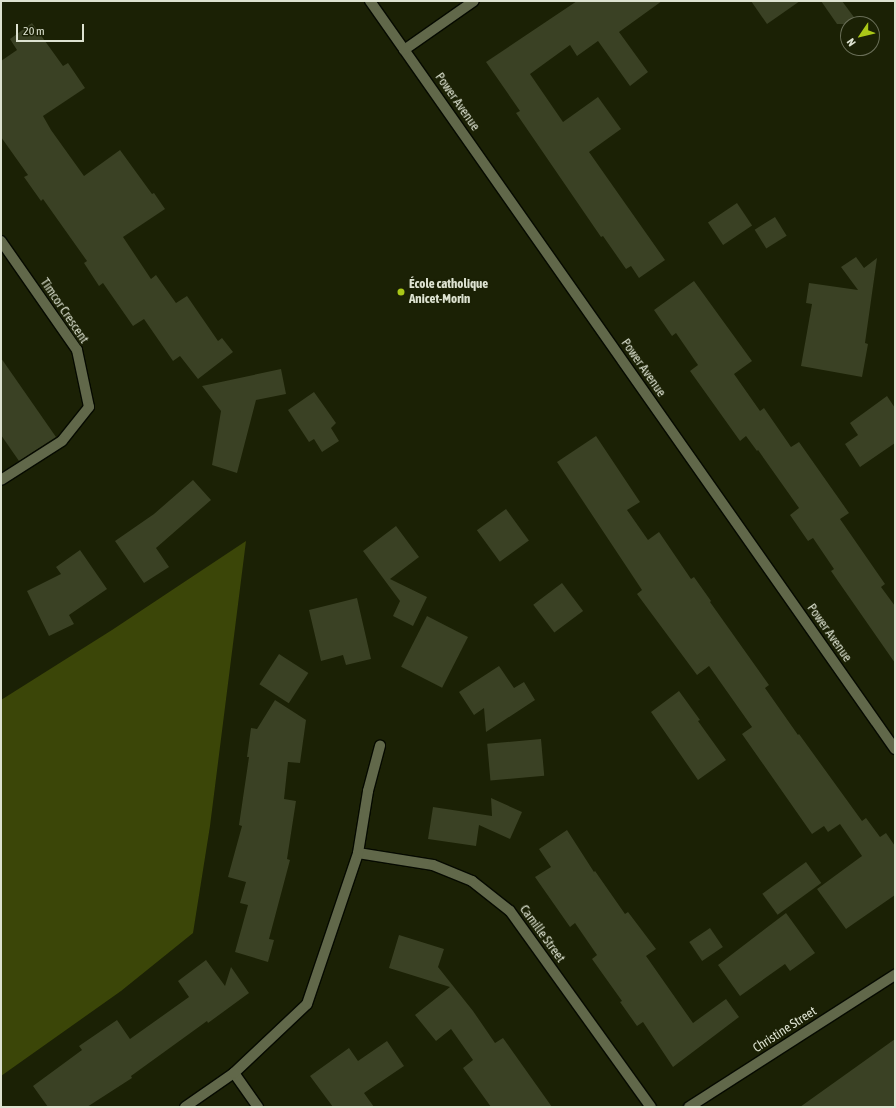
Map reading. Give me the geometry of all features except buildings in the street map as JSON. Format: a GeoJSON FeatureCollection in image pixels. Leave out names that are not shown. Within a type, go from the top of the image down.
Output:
{"type":"FeatureCollection","features":[{"type":"Feature","properties":{"kind":"street","name":"Power Avenue"},"geometry":{"type":"LineString","coordinates":[[370,1],[895,749]]}},
{"type":"Feature","properties":{"kind":"street"},"geometry":{"type":"LineString","coordinates":[[404,50],[474,1]]}},
{"type":"Feature","properties":{"kind":"street","name":"Timcor Crescent"},"geometry":{"type":"LineString","coordinates":[[1,241],[77,350],[89,407],[62,441],[1,480]]}},
{"type":"Feature","properties":{"kind":"street"},"geometry":{"type":"LineString","coordinates":[[185,1107],[234,1073],[307,1004],[358,853],[368,791],[380,746]]}},
{"type":"Feature","properties":{"kind":"street","name":"Camille Street"},"geometry":{"type":"LineString","coordinates":[[358,853],[433,866],[472,881],[510,911],[651,1107]]}},
{"type":"Feature","properties":{"kind":"street","name":"Christine Street"},"geometry":{"type":"LineString","coordinates":[[690,1107],[895,975]]}},
{"type":"Feature","properties":{"kind":"street"},"geometry":{"type":"LineString","coordinates":[[234,1073],[258,1107]]}},
{"type":"Feature","properties":{"kind":"green space"},"geometry":{"type":"Polygon","coordinates":[[[246,541],[210,826],[193,933],[121,991],[1,1076],[1,700],[112,630],[246,541]]]}},
{"type":"Feature","properties":{"kind":"place","name":"École catholique Anicet-Morin"},"geometry":{"type":"Point","coordinates":[401,292]}}]}
